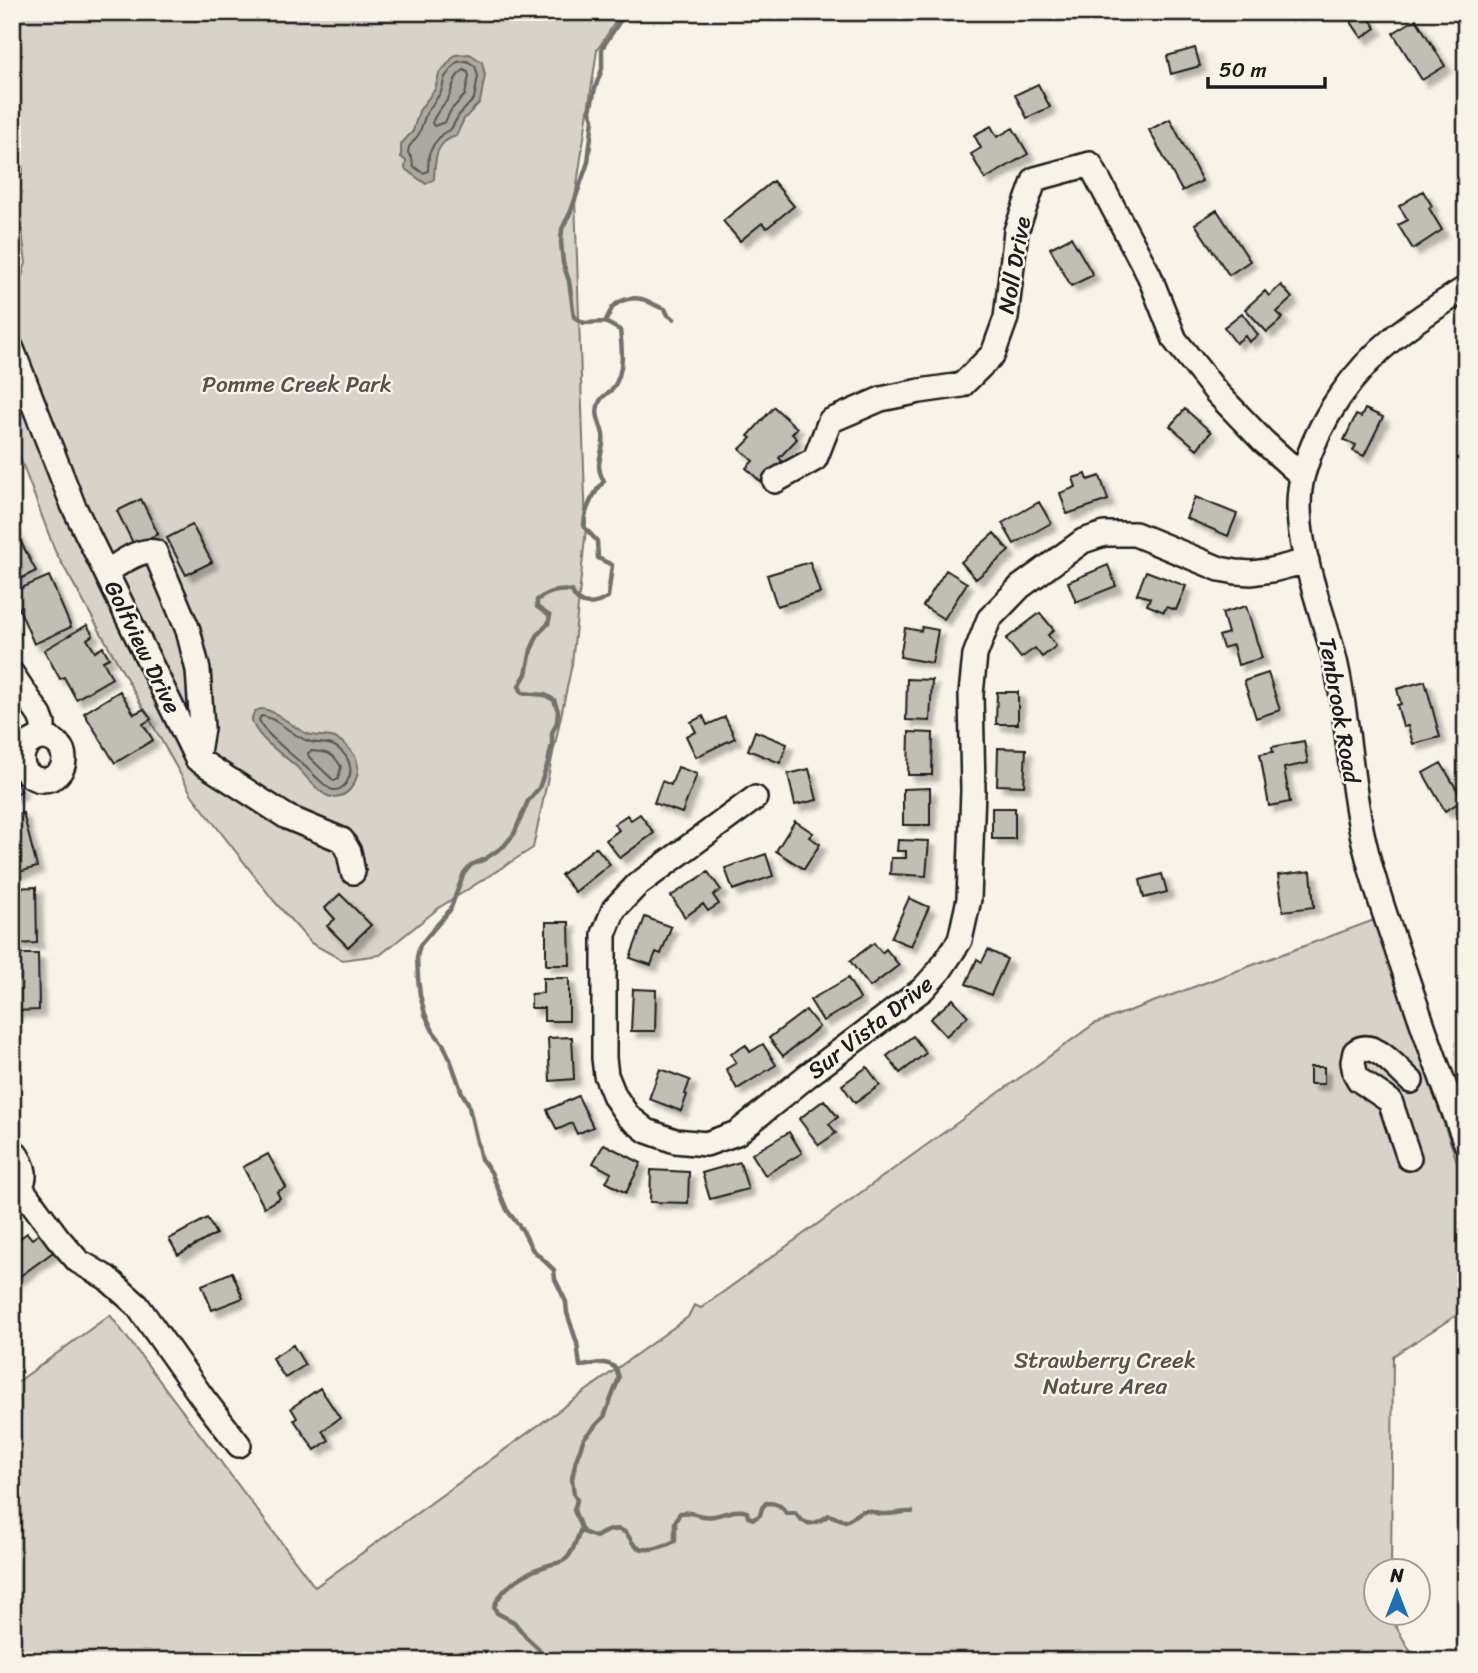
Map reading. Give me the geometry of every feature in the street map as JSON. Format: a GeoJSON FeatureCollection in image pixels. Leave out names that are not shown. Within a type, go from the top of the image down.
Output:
{"type":"FeatureCollection","features":[{"type":"Feature","properties":{"kind":"street","name":"Noll Drive"},"geometry":{"type":"LineString","coordinates":[[775,481],[815,459],[831,421],[881,399],[962,386],[993,354],[1006,318],[1016,231],[1035,179],[1090,164],[1149,275],[1175,340],[1217,393],[1263,441],[1302,476]]}},
{"type":"Feature","properties":{"kind":"street","name":"Tenbrook Road"},"geometry":{"type":"LineString","coordinates":[[1466,288],[1395,336],[1355,376],[1338,398],[1312,447],[1302,476],[1300,514],[1307,561],[1339,679],[1352,782],[1364,843],[1386,917],[1466,1143]]}},
{"type":"Feature","properties":{"kind":"street","name":"Golfview Drive"},"geometry":{"type":"LineString","coordinates":[[12,349],[73,505],[197,759]]}},
{"type":"Feature","properties":{"kind":"street","name":"Sur Vista Drive"},"geometry":{"type":"LineString","coordinates":[[755,798],[637,886],[614,909],[604,934],[606,1075],[615,1097],[628,1115],[647,1131],[675,1141],[706,1144],[737,1133],[807,1076],[923,989],[940,970],[960,940],[969,899],[973,790],[971,694],[975,655],[989,620],[1020,587],[1083,541],[1104,534],[1135,534],[1220,569],[1236,572],[1272,570],[1307,561]]}},
{"type":"Feature","properties":{"kind":"street"},"geometry":{"type":"LineString","coordinates":[[106,572],[139,553],[155,552],[188,630],[198,670],[202,729],[197,759],[287,817],[342,840],[349,852],[353,872]]}},
{"type":"Feature","properties":{"kind":"street"},"geometry":{"type":"LineString","coordinates":[[12,674],[40,716],[43,738]]}},
{"type":"Feature","properties":{"kind":"street"},"geometry":{"type":"LineString","coordinates":[[1409,1158],[1390,1101],[1359,1080],[1353,1062],[1354,1052],[1359,1048],[1372,1048],[1411,1081]]}},
{"type":"Feature","properties":{"kind":"street"},"geometry":{"type":"LineString","coordinates":[[1390,1101],[1411,1081],[1440,1073]]}},
{"type":"Feature","properties":{"kind":"street"},"geometry":{"type":"LineString","coordinates":[[12,1149],[23,1162],[24,1175],[16,1192],[78,1261],[107,1278],[137,1305],[239,1446]]}},
{"type":"Feature","properties":{"kind":"green space","name":"Pomme Creek Park"},"geometry":{"type":"Polygon","coordinates":[[[12,12],[622,12],[597,50],[575,198],[586,528],[572,664],[533,848],[440,907],[380,955],[342,960],[311,943],[274,901],[192,795],[55,551],[12,436],[12,310],[26,263],[17,192],[23,170],[12,129],[12,80],[22,55],[12,51],[12,12]]]}},
{"type":"Feature","properties":{"kind":"green space","name":"Strawberry Creek Nature Area"},"geometry":{"type":"Polygon","coordinates":[[[1374,920],[1466,1188],[1466,1309],[1393,1356],[1391,1558],[1362,1558],[1362,1628],[1397,1628],[1416,1661],[12,1661],[12,1386],[110,1315],[315,1587],[688,1317],[694,1305],[701,1308],[1094,1024],[1374,920]]]}},
{"type":"Feature","properties":{"kind":"water"},"geometry":{"type":"Polygon","coordinates":[[[470,54],[482,62],[485,75],[480,102],[464,119],[456,136],[440,147],[434,179],[426,184],[405,169],[406,161],[401,157],[401,144],[413,131],[419,111],[435,89],[439,74],[455,55],[470,54]]]}},
{"type":"Feature","properties":{"kind":"water"},"geometry":{"type":"Polygon","coordinates":[[[261,709],[273,712],[308,734],[335,738],[345,745],[356,758],[358,767],[350,790],[332,797],[315,787],[258,732],[252,718],[255,711],[261,709]]]}},
{"type":"Feature","properties":{"kind":"building"},"geometry":{"type":"Polygon","coordinates":[[[1365,13],[1376,28],[1362,38],[1351,22],[1365,13]]]}},
{"type":"Feature","properties":{"kind":"building"},"geometry":{"type":"Polygon","coordinates":[[[1416,19],[1445,66],[1422,80],[1393,33],[1416,19]]]}},
{"type":"Feature","properties":{"kind":"building"},"geometry":{"type":"Polygon","coordinates":[[[1195,48],[1200,66],[1171,74],[1167,56],[1195,48]]]}},
{"type":"Feature","properties":{"kind":"building"},"geometry":{"type":"Polygon","coordinates":[[[1038,84],[1050,107],[1027,118],[1015,95],[1038,84]]]}},
{"type":"Feature","properties":{"kind":"building"},"geometry":{"type":"Polygon","coordinates":[[[1170,119],[1202,181],[1182,191],[1149,130],[1170,119]]]}},
{"type":"Feature","properties":{"kind":"building"},"geometry":{"type":"Polygon","coordinates":[[[991,126],[997,137],[1013,128],[1028,154],[985,179],[971,154],[981,148],[974,135],[991,126]]]}},
{"type":"Feature","properties":{"kind":"building"},"geometry":{"type":"Polygon","coordinates":[[[773,181],[794,206],[767,228],[762,223],[740,241],[723,221],[773,181]]]}},
{"type":"Feature","properties":{"kind":"building"},"geometry":{"type":"Polygon","coordinates":[[[1423,191],[1442,230],[1413,249],[1398,225],[1408,220],[1399,206],[1423,191]]]}},
{"type":"Feature","properties":{"kind":"building"},"geometry":{"type":"Polygon","coordinates":[[[1217,210],[1250,261],[1229,275],[1195,224],[1217,210]]]}},
{"type":"Feature","properties":{"kind":"building"},"geometry":{"type":"Polygon","coordinates":[[[1071,237],[1093,275],[1071,286],[1050,248],[1071,237]]]}},
{"type":"Feature","properties":{"kind":"building"},"geometry":{"type":"Polygon","coordinates":[[[1281,285],[1292,298],[1277,312],[1283,318],[1267,332],[1245,309],[1265,291],[1269,296],[1281,285]]]}},
{"type":"Feature","properties":{"kind":"building"},"geometry":{"type":"Polygon","coordinates":[[[1242,313],[1258,335],[1249,342],[1245,336],[1236,343],[1224,327],[1242,313]]]}},
{"type":"Feature","properties":{"kind":"building"},"geometry":{"type":"Polygon","coordinates":[[[774,407],[797,428],[792,434],[797,439],[779,458],[782,461],[762,483],[746,468],[753,461],[740,449],[774,407]]]}},
{"type":"Feature","properties":{"kind":"building"},"geometry":{"type":"Polygon","coordinates":[[[1185,409],[1211,432],[1197,449],[1170,426],[1185,409]]]}},
{"type":"Feature","properties":{"kind":"building"},"geometry":{"type":"Polygon","coordinates":[[[1365,409],[1383,417],[1364,456],[1353,451],[1356,445],[1344,440],[1356,415],[1361,417],[1365,409]]]}},
{"type":"Feature","properties":{"kind":"building"},"geometry":{"type":"Polygon","coordinates":[[[1086,474],[1088,480],[1100,476],[1108,500],[1067,514],[1060,493],[1076,487],[1073,478],[1086,474]]]}},
{"type":"Feature","properties":{"kind":"building"},"geometry":{"type":"Polygon","coordinates":[[[1195,497],[1237,514],[1228,536],[1186,518],[1195,497]]]}},
{"type":"Feature","properties":{"kind":"building"},"geometry":{"type":"Polygon","coordinates":[[[141,499],[158,534],[134,545],[117,511],[141,499]]]}},
{"type":"Feature","properties":{"kind":"building"},"geometry":{"type":"Polygon","coordinates":[[[1039,502],[1051,523],[1014,544],[1002,523],[1039,502]]]}},
{"type":"Feature","properties":{"kind":"building"},"geometry":{"type":"Polygon","coordinates":[[[12,525],[36,571],[12,583],[12,525]]]}},
{"type":"Feature","properties":{"kind":"building"},"geometry":{"type":"Polygon","coordinates":[[[192,525],[212,562],[186,575],[167,538],[192,525]]]}},
{"type":"Feature","properties":{"kind":"building"},"geometry":{"type":"Polygon","coordinates":[[[994,533],[1009,551],[976,579],[961,562],[994,533]]]}},
{"type":"Feature","properties":{"kind":"building"},"geometry":{"type":"Polygon","coordinates":[[[810,562],[820,593],[777,606],[767,575],[810,562]]]}},
{"type":"Feature","properties":{"kind":"building"},"geometry":{"type":"Polygon","coordinates":[[[1108,565],[1116,586],[1076,602],[1068,582],[1108,565]]]}},
{"type":"Feature","properties":{"kind":"building"},"geometry":{"type":"Polygon","coordinates":[[[946,570],[967,583],[944,619],[923,606],[946,570]]]}},
{"type":"Feature","properties":{"kind":"building"},"geometry":{"type":"Polygon","coordinates":[[[1146,571],[1186,586],[1176,610],[1166,607],[1164,612],[1147,605],[1150,598],[1137,594],[1146,571]]]}},
{"type":"Feature","properties":{"kind":"building"},"geometry":{"type":"Polygon","coordinates":[[[49,576],[71,627],[34,644],[12,592],[49,576]]]}},
{"type":"Feature","properties":{"kind":"building"},"geometry":{"type":"Polygon","coordinates":[[[1246,606],[1262,658],[1238,665],[1233,645],[1223,648],[1219,636],[1228,633],[1222,613],[1246,606]]]}},
{"type":"Feature","properties":{"kind":"building"},"geometry":{"type":"Polygon","coordinates":[[[1040,613],[1054,630],[1048,635],[1056,646],[1042,657],[1035,648],[1021,658],[1006,639],[1040,613]]]}},
{"type":"Feature","properties":{"kind":"building"},"geometry":{"type":"Polygon","coordinates":[[[87,625],[93,635],[87,639],[95,652],[103,647],[109,658],[103,661],[112,678],[76,699],[64,677],[60,679],[44,650],[87,625]]]}},
{"type":"Feature","properties":{"kind":"building"},"geometry":{"type":"Polygon","coordinates":[[[922,627],[938,630],[932,663],[900,657],[905,628],[921,631],[922,627]]]}},
{"type":"Feature","properties":{"kind":"building"},"geometry":{"type":"Polygon","coordinates":[[[1268,673],[1280,710],[1256,718],[1244,681],[1268,673]]]}},
{"type":"Feature","properties":{"kind":"building"},"geometry":{"type":"Polygon","coordinates":[[[907,679],[932,680],[930,721],[906,720],[907,679]]]}},
{"type":"Feature","properties":{"kind":"building"},"geometry":{"type":"Polygon","coordinates":[[[1425,681],[1440,737],[1413,744],[1408,726],[1403,727],[1397,705],[1401,704],[1397,689],[1425,681]]]}},
{"type":"Feature","properties":{"kind":"building"},"geometry":{"type":"Polygon","coordinates":[[[120,691],[134,714],[144,709],[151,719],[143,724],[153,740],[115,763],[84,713],[120,691]]]}},
{"type":"Feature","properties":{"kind":"building"},"geometry":{"type":"Polygon","coordinates":[[[997,692],[1018,692],[1018,724],[996,724],[997,692]]]}},
{"type":"Feature","properties":{"kind":"building"},"geometry":{"type":"Polygon","coordinates":[[[703,716],[707,725],[725,717],[735,738],[696,757],[686,736],[696,732],[691,722],[703,716]]]}},
{"type":"Feature","properties":{"kind":"building"},"geometry":{"type":"Polygon","coordinates":[[[755,731],[787,744],[780,763],[748,750],[755,731]]]}},
{"type":"Feature","properties":{"kind":"building"},"geometry":{"type":"Polygon","coordinates":[[[909,732],[933,733],[932,775],[908,775],[909,732]]]}},
{"type":"Feature","properties":{"kind":"building"},"geometry":{"type":"Polygon","coordinates":[[[1304,741],[1308,763],[1284,768],[1290,802],[1269,806],[1260,754],[1273,752],[1272,747],[1304,741]]]}},
{"type":"Feature","properties":{"kind":"building"},"geometry":{"type":"Polygon","coordinates":[[[998,748],[1026,749],[1024,786],[997,785],[998,748]]]}},
{"type":"Feature","properties":{"kind":"building"},"geometry":{"type":"Polygon","coordinates":[[[1441,763],[1463,800],[1445,811],[1423,773],[1441,763]]]}},
{"type":"Feature","properties":{"kind":"building"},"geometry":{"type":"Polygon","coordinates":[[[678,767],[697,774],[682,813],[654,803],[662,781],[671,785],[678,767]]]}},
{"type":"Feature","properties":{"kind":"building"},"geometry":{"type":"Polygon","coordinates":[[[809,769],[817,800],[795,805],[788,774],[809,769]]]}},
{"type":"Feature","properties":{"kind":"building"},"geometry":{"type":"Polygon","coordinates":[[[15,780],[21,791],[12,796],[12,781],[15,780]]]}},
{"type":"Feature","properties":{"kind":"building"},"geometry":{"type":"Polygon","coordinates":[[[930,788],[930,825],[903,825],[903,789],[930,788]]]}},
{"type":"Feature","properties":{"kind":"building"},"geometry":{"type":"Polygon","coordinates":[[[992,808],[1015,808],[1015,839],[992,839],[992,808]]]}},
{"type":"Feature","properties":{"kind":"building"},"geometry":{"type":"Polygon","coordinates":[[[23,813],[37,867],[12,874],[12,815],[23,813]]]}},
{"type":"Feature","properties":{"kind":"building"},"geometry":{"type":"Polygon","coordinates":[[[640,814],[654,833],[620,858],[606,840],[619,830],[614,824],[627,815],[631,820],[640,814]]]}},
{"type":"Feature","properties":{"kind":"building"},"geometry":{"type":"Polygon","coordinates":[[[795,821],[813,833],[809,837],[820,844],[804,869],[776,851],[795,821]]]}},
{"type":"Feature","properties":{"kind":"building"},"geometry":{"type":"Polygon","coordinates":[[[898,840],[929,841],[926,876],[890,874],[891,858],[906,858],[906,851],[897,851],[898,840]]]}},
{"type":"Feature","properties":{"kind":"building"},"geometry":{"type":"Polygon","coordinates":[[[596,847],[610,864],[575,892],[561,875],[596,847]]]}},
{"type":"Feature","properties":{"kind":"building"},"geometry":{"type":"Polygon","coordinates":[[[766,854],[773,876],[733,890],[725,868],[766,854]]]}},
{"type":"Feature","properties":{"kind":"building"},"geometry":{"type":"Polygon","coordinates":[[[1311,871],[1314,907],[1283,911],[1278,875],[1311,871]]]}},
{"type":"Feature","properties":{"kind":"building"},"geometry":{"type":"Polygon","coordinates":[[[708,872],[721,890],[713,895],[719,904],[708,911],[703,904],[685,917],[671,896],[708,872]]]}},
{"type":"Feature","properties":{"kind":"building"},"geometry":{"type":"Polygon","coordinates":[[[1162,874],[1167,892],[1144,898],[1140,880],[1162,874]]]}},
{"type":"Feature","properties":{"kind":"building"},"geometry":{"type":"Polygon","coordinates":[[[36,887],[37,943],[12,944],[12,888],[36,887]]]}},
{"type":"Feature","properties":{"kind":"building"},"geometry":{"type":"Polygon","coordinates":[[[340,894],[371,925],[348,947],[327,926],[335,919],[325,908],[340,894]]]}},
{"type":"Feature","properties":{"kind":"building"},"geometry":{"type":"Polygon","coordinates":[[[909,898],[929,907],[911,946],[891,938],[909,898]]]}},
{"type":"Feature","properties":{"kind":"building"},"geometry":{"type":"Polygon","coordinates":[[[645,917],[671,927],[661,954],[656,952],[651,965],[630,958],[645,917]]]}},
{"type":"Feature","properties":{"kind":"building"},"geometry":{"type":"Polygon","coordinates":[[[546,922],[569,922],[570,965],[546,965],[546,922]]]}},
{"type":"Feature","properties":{"kind":"building"},"geometry":{"type":"Polygon","coordinates":[[[874,943],[882,953],[886,949],[899,965],[870,987],[850,961],[874,943]]]}},
{"type":"Feature","properties":{"kind":"building"},"geometry":{"type":"Polygon","coordinates":[[[988,950],[1007,959],[991,995],[966,984],[977,959],[982,962],[988,950]]]}},
{"type":"Feature","properties":{"kind":"building"},"geometry":{"type":"Polygon","coordinates":[[[12,954],[38,954],[39,1010],[12,1011],[12,954]]]}},
{"type":"Feature","properties":{"kind":"building"},"geometry":{"type":"Polygon","coordinates":[[[543,978],[569,978],[569,1021],[544,1021],[544,1008],[531,1008],[531,994],[543,993],[543,978]]]}},
{"type":"Feature","properties":{"kind":"building"},"geometry":{"type":"Polygon","coordinates":[[[848,978],[860,999],[823,1021],[810,1000],[848,978]]]}},
{"type":"Feature","properties":{"kind":"building"},"geometry":{"type":"Polygon","coordinates":[[[633,989],[656,990],[655,1031],[631,1031],[633,989]]]}},
{"type":"Feature","properties":{"kind":"building"},"geometry":{"type":"Polygon","coordinates":[[[953,999],[968,1016],[946,1036],[930,1019],[953,999]]]}},
{"type":"Feature","properties":{"kind":"building"},"geometry":{"type":"Polygon","coordinates":[[[806,1010],[819,1027],[783,1056],[769,1038],[806,1010]]]}},
{"type":"Feature","properties":{"kind":"building"},"geometry":{"type":"Polygon","coordinates":[[[913,1036],[926,1053],[900,1073],[887,1056],[913,1036]]]}},
{"type":"Feature","properties":{"kind":"building"},"geometry":{"type":"Polygon","coordinates":[[[572,1037],[574,1079],[550,1081],[548,1038],[572,1037]]]}},
{"type":"Feature","properties":{"kind":"building"},"geometry":{"type":"Polygon","coordinates":[[[763,1044],[776,1065],[737,1089],[726,1069],[736,1063],[731,1054],[746,1045],[750,1052],[763,1044]]]}},
{"type":"Feature","properties":{"kind":"building"},"geometry":{"type":"Polygon","coordinates":[[[867,1067],[880,1085],[855,1103],[842,1085],[867,1067]]]}},
{"type":"Feature","properties":{"kind":"building"},"geometry":{"type":"Polygon","coordinates":[[[1310,1067],[1324,1067],[1324,1084],[1310,1084],[1310,1067]]]}},
{"type":"Feature","properties":{"kind":"building"},"geometry":{"type":"Polygon","coordinates":[[[660,1069],[690,1080],[681,1111],[649,1099],[660,1069]]]}},
{"type":"Feature","properties":{"kind":"building"},"geometry":{"type":"Polygon","coordinates":[[[578,1096],[593,1127],[577,1134],[572,1123],[557,1130],[547,1110],[578,1096]]]}},
{"type":"Feature","properties":{"kind":"building"},"geometry":{"type":"Polygon","coordinates":[[[824,1100],[838,1117],[829,1124],[836,1133],[819,1145],[799,1119],[824,1100]]]}},
{"type":"Feature","properties":{"kind":"building"},"geometry":{"type":"Polygon","coordinates":[[[789,1132],[802,1153],[765,1175],[752,1154],[789,1132]]]}},
{"type":"Feature","properties":{"kind":"building"},"geometry":{"type":"Polygon","coordinates":[[[604,1144],[641,1163],[626,1193],[606,1182],[611,1173],[593,1163],[604,1144]]]}},
{"type":"Feature","properties":{"kind":"building"},"geometry":{"type":"Polygon","coordinates":[[[268,1154],[286,1187],[277,1192],[280,1198],[264,1207],[243,1167],[268,1154]]]}},
{"type":"Feature","properties":{"kind":"building"},"geometry":{"type":"Polygon","coordinates":[[[740,1162],[748,1189],[710,1199],[702,1173],[740,1162]]]}},
{"type":"Feature","properties":{"kind":"building"},"geometry":{"type":"Polygon","coordinates":[[[651,1170],[689,1172],[688,1203],[650,1202],[651,1170]]]}},
{"type":"Feature","properties":{"kind":"building"},"geometry":{"type":"Polygon","coordinates":[[[207,1218],[216,1234],[178,1255],[169,1239],[207,1218]]]}},
{"type":"Feature","properties":{"kind":"building"},"geometry":{"type":"Polygon","coordinates":[[[43,1231],[56,1250],[12,1282],[12,1244],[27,1233],[32,1239],[43,1231]]]}},
{"type":"Feature","properties":{"kind":"building"},"geometry":{"type":"Polygon","coordinates":[[[232,1272],[243,1298],[212,1310],[202,1285],[232,1272]]]}},
{"type":"Feature","properties":{"kind":"building"},"geometry":{"type":"Polygon","coordinates":[[[293,1345],[305,1365],[285,1378],[272,1358],[293,1345]]]}},
{"type":"Feature","properties":{"kind":"building"},"geometry":{"type":"Polygon","coordinates":[[[320,1388],[340,1418],[322,1431],[329,1440],[315,1450],[294,1420],[297,1418],[291,1408],[320,1388]]]}},
{"type":"Feature","properties":{"kind":"waterway"},"geometry":{"type":"LineString","coordinates":[[541,1661],[539,1649],[514,1622],[497,1613],[494,1607],[502,1593],[515,1581],[562,1561],[571,1552],[581,1528],[574,1510],[577,1500],[572,1479],[576,1460],[584,1438],[604,1417],[619,1378],[616,1368],[606,1363],[580,1366],[566,1302],[555,1279],[554,1270],[532,1249],[523,1231],[507,1210],[491,1172],[481,1159],[468,1103],[443,1044],[425,1014],[420,995],[417,957],[420,945],[450,910],[464,873],[471,865],[504,846],[514,834],[528,801],[539,788],[548,763],[552,733],[557,722],[558,711],[554,700],[545,695],[522,693],[519,686],[526,674],[531,650],[538,634],[548,624],[550,616],[537,607],[537,600],[562,590],[572,591],[578,600],[587,604],[608,597],[612,565],[598,558],[597,541],[584,527],[590,502],[604,481],[599,468],[603,434],[598,407],[602,398],[617,382],[622,359],[620,330],[605,322],[584,323],[574,317],[561,242],[562,229],[588,162],[593,119],[590,111],[602,69],[602,48],[626,12]]}},
{"type":"Feature","properties":{"kind":"waterway"},"geometry":{"type":"LineString","coordinates":[[605,322],[616,304],[632,298],[645,300],[665,309],[674,319]]}},
{"type":"Feature","properties":{"kind":"waterway"},"geometry":{"type":"LineString","coordinates":[[582,1529],[583,1532],[596,1537],[607,1531],[620,1530],[627,1534],[637,1547],[651,1549],[675,1541],[675,1522],[680,1513],[709,1517],[743,1511],[754,1519],[760,1515],[766,1503],[769,1503],[780,1506],[786,1513],[795,1513],[803,1521],[811,1523],[829,1515],[845,1521],[862,1511],[880,1514],[912,1512]]}}]}
